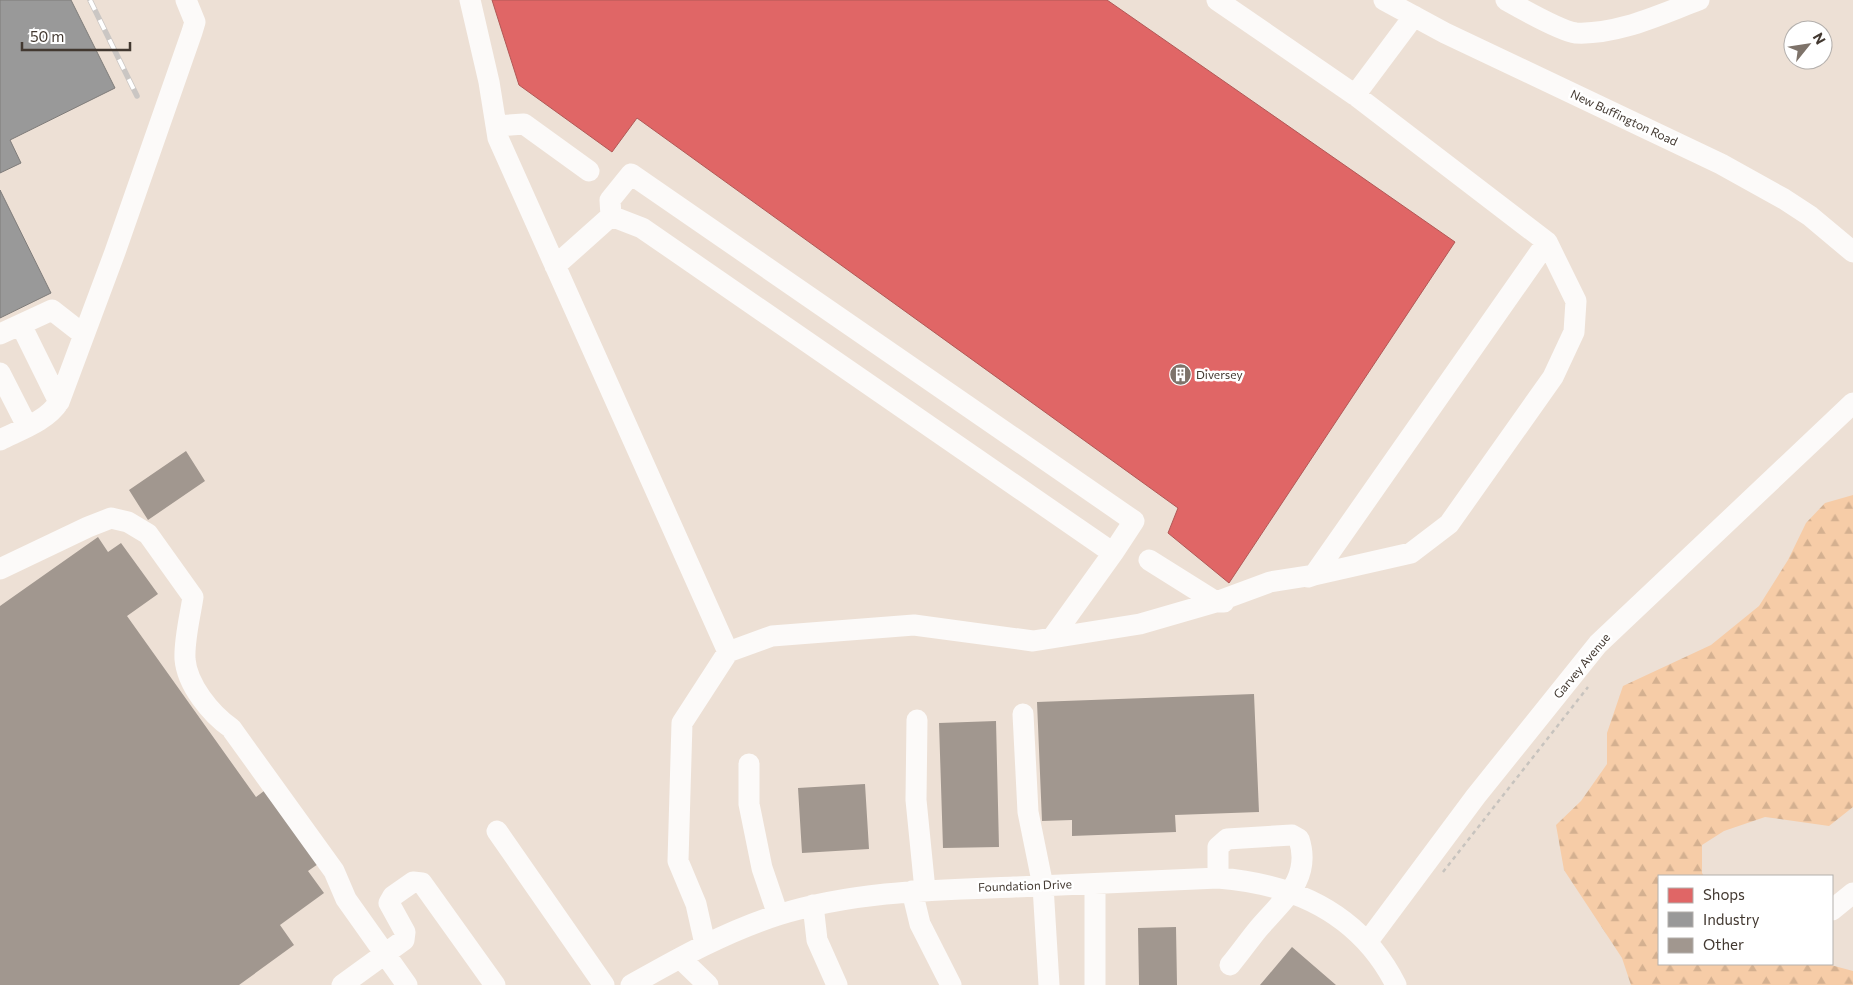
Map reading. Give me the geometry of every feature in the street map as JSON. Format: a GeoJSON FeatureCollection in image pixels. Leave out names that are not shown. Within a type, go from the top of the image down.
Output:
{"type":"FeatureCollection","features":[{"type":"Feature","properties":{"kind":"street"},"geometry":{"type":"LineString","coordinates":[[0,440],[54,411],[59,402],[192,32],[194,22],[186,0]]}},
{"type":"Feature","properties":{"kind":"street"},"geometry":{"type":"LineString","coordinates":[[470,0],[498,138],[728,652]]}},
{"type":"Feature","properties":{"kind":"street"},"geometry":{"type":"LineString","coordinates":[[705,944],[696,904],[678,861],[682,724],[728,652],[772,636],[914,625],[1032,641],[1140,624],[1216,602],[1270,582],[1314,575],[1411,553],[1449,524],[1553,377],[1574,332],[1576,301],[1547,242],[1355,95],[1217,0]]}},
{"type":"Feature","properties":{"kind":"street","name":"New Buffington Road"},"geometry":{"type":"LineString","coordinates":[[1384,0],[1444,33],[1721,164],[1790,203],[1853,252]]}},
{"type":"Feature","properties":{"kind":"street"},"geometry":{"type":"LineString","coordinates":[[1506,0],[1529,13],[1575,33],[1618,29],[1699,0]]}},
{"type":"Feature","properties":{"kind":"street"},"geometry":{"type":"LineString","coordinates":[[1355,95],[1414,16]]}},
{"type":"Feature","properties":{"kind":"street"},"geometry":{"type":"LineString","coordinates":[[496,126],[524,124],[589,172]]}},
{"type":"Feature","properties":{"kind":"street"},"geometry":{"type":"LineString","coordinates":[[611,216],[610,200],[631,174],[1134,521],[1052,638]]}},
{"type":"Feature","properties":{"kind":"street"},"geometry":{"type":"LineString","coordinates":[[555,266],[611,216]]}},
{"type":"Feature","properties":{"kind":"street"},"geometry":{"type":"LineString","coordinates":[[611,216],[642,228],[1113,553]]}},
{"type":"Feature","properties":{"kind":"street"},"geometry":{"type":"LineString","coordinates":[[1314,575],[1547,242]]}},
{"type":"Feature","properties":{"kind":"street"},"geometry":{"type":"LineString","coordinates":[[0,334],[52,310],[84,335]]}},
{"type":"Feature","properties":{"kind":"street"},"geometry":{"type":"LineString","coordinates":[[20,325],[59,402]]}},
{"type":"Feature","properties":{"kind":"street"},"geometry":{"type":"LineString","coordinates":[[0,373],[27,426]]}},
{"type":"Feature","properties":{"kind":"street","name":"Garvey Avenue"},"geometry":{"type":"LineString","coordinates":[[1368,941],[1476,796],[1598,644],[1853,402]]}},
{"type":"Feature","properties":{"kind":"street"},"geometry":{"type":"LineString","coordinates":[[0,569],[111,518],[128,522],[148,534],[193,598],[185,660],[196,689],[215,716],[231,728],[334,871],[346,899],[406,985]]}},
{"type":"Feature","properties":{"kind":"street"},"geometry":{"type":"LineString","coordinates":[[1150,560],[1216,602]]}},
{"type":"Feature","properties":{"kind":"street"},"geometry":{"type":"LineString","coordinates":[[1023,714],[1028,812],[1042,886],[1049,985]]}},
{"type":"Feature","properties":{"kind":"street"},"geometry":{"type":"LineString","coordinates":[[917,720],[916,800],[920,924],[951,985]]}},
{"type":"Feature","properties":{"kind":"street"},"geometry":{"type":"LineString","coordinates":[[749,764],[749,804],[762,868],[778,915]]}},
{"type":"Feature","properties":{"kind":"street"},"geometry":{"type":"LineString","coordinates":[[497,831],[604,985]]}},
{"type":"Feature","properties":{"kind":"street"},"geometry":{"type":"LineString","coordinates":[[1218,878],[1218,847],[1227,839],[1292,836],[1299,839],[1302,849],[1302,866],[1292,893],[1230,965]]}},
{"type":"Feature","properties":{"kind":"street","name":"Foundation Drive"},"geometry":{"type":"LineString","coordinates":[[631,985],[705,944],[778,915],[813,905],[860,896],[918,890],[1218,878],[1244,880],[1292,893],[1318,905],[1368,941],[1396,985]]}},
{"type":"Feature","properties":{"kind":"street"},"geometry":{"type":"LineString","coordinates":[[342,985],[386,955],[404,940],[405,932],[389,903],[393,896],[413,882],[422,882],[495,985]]}},
{"type":"Feature","properties":{"kind":"street"},"geometry":{"type":"LineString","coordinates":[[1095,884],[1096,985]]}},
{"type":"Feature","properties":{"kind":"street"},"geometry":{"type":"LineString","coordinates":[[1833,909],[1853,893]]}},
{"type":"Feature","properties":{"kind":"street"},"geometry":{"type":"LineString","coordinates":[[813,905],[817,940],[837,985]]}},
{"type":"Feature","properties":{"kind":"street"},"geometry":{"type":"LineString","coordinates":[[680,958],[708,985]]}},
{"type":"Feature","properties":{"kind":"path"},"geometry":{"type":"LineString","coordinates":[[1438,878],[1590,684]]}},
{"type":"Feature","properties":{"kind":"green space"},"geometry":{"type":"Polygon","coordinates":[[[1853,495],[1853,807],[1829,826],[1765,817],[1724,831],[1702,845],[1703,875],[1658,875],[1658,965],[1831,965],[1853,971],[1853,985],[1631,985],[1622,958],[1564,870],[1556,825],[1581,801],[1607,764],[1607,733],[1623,686],[1711,645],[1759,606],[1788,560],[1806,523],[1825,503],[1853,495]]]}},
{"type":"Feature","properties":{"kind":"building: Shops","name":"Diversey"},"geometry":{"type":"Polygon","coordinates":[[[492,0],[1107,0],[1455,242],[1229,583],[1168,533],[1178,508],[637,118],[612,152],[519,85],[492,0]]]}},
{"type":"Feature","properties":{"kind":"building: Industry"},"geometry":{"type":"Polygon","coordinates":[[[0,0],[71,0],[115,88],[10,140],[21,163],[0,173],[0,0]]]}},
{"type":"Feature","properties":{"kind":"building: Industry"},"geometry":{"type":"Polygon","coordinates":[[[0,190],[51,293],[0,318],[0,190]]]}},
{"type":"Feature","properties":{"kind":"building: Other"},"geometry":{"type":"Polygon","coordinates":[[[186,451],[205,481],[148,520],[129,490],[186,451]]]}},
{"type":"Feature","properties":{"kind":"building: Other"},"geometry":{"type":"Polygon","coordinates":[[[98,537],[108,552],[121,543],[158,594],[127,616],[256,797],[268,788],[321,862],[308,871],[324,893],[280,925],[294,945],[239,985],[0,985],[0,606],[98,537]]]}},
{"type":"Feature","properties":{"kind":"building: Other"},"geometry":{"type":"Polygon","coordinates":[[[1254,694],[1259,812],[1175,815],[1176,832],[1072,836],[1072,820],[1042,821],[1037,702],[1254,694]]]}},
{"type":"Feature","properties":{"kind":"building: Other"},"geometry":{"type":"Polygon","coordinates":[[[996,721],[999,847],[943,848],[939,723],[996,721]]]}},
{"type":"Feature","properties":{"kind":"building: Other"},"geometry":{"type":"Polygon","coordinates":[[[865,784],[869,849],[802,853],[798,788],[865,784]]]}},
{"type":"Feature","properties":{"kind":"building: Other"},"geometry":{"type":"Polygon","coordinates":[[[1176,927],[1177,985],[1139,985],[1138,928],[1176,927]]]}},
{"type":"Feature","properties":{"kind":"building: Other"},"geometry":{"type":"Polygon","coordinates":[[[1292,947],[1336,985],[1260,985],[1292,947]]]}},
{"type":"Feature","properties":{"kind":"railway"},"geometry":{"type":"LineString","coordinates":[[90,0],[137,96]]}},
{"type":"Feature","properties":{"kind":"place","name":"Diversey"},"geometry":{"type":"Point","coordinates":[1180,375]}}]}
